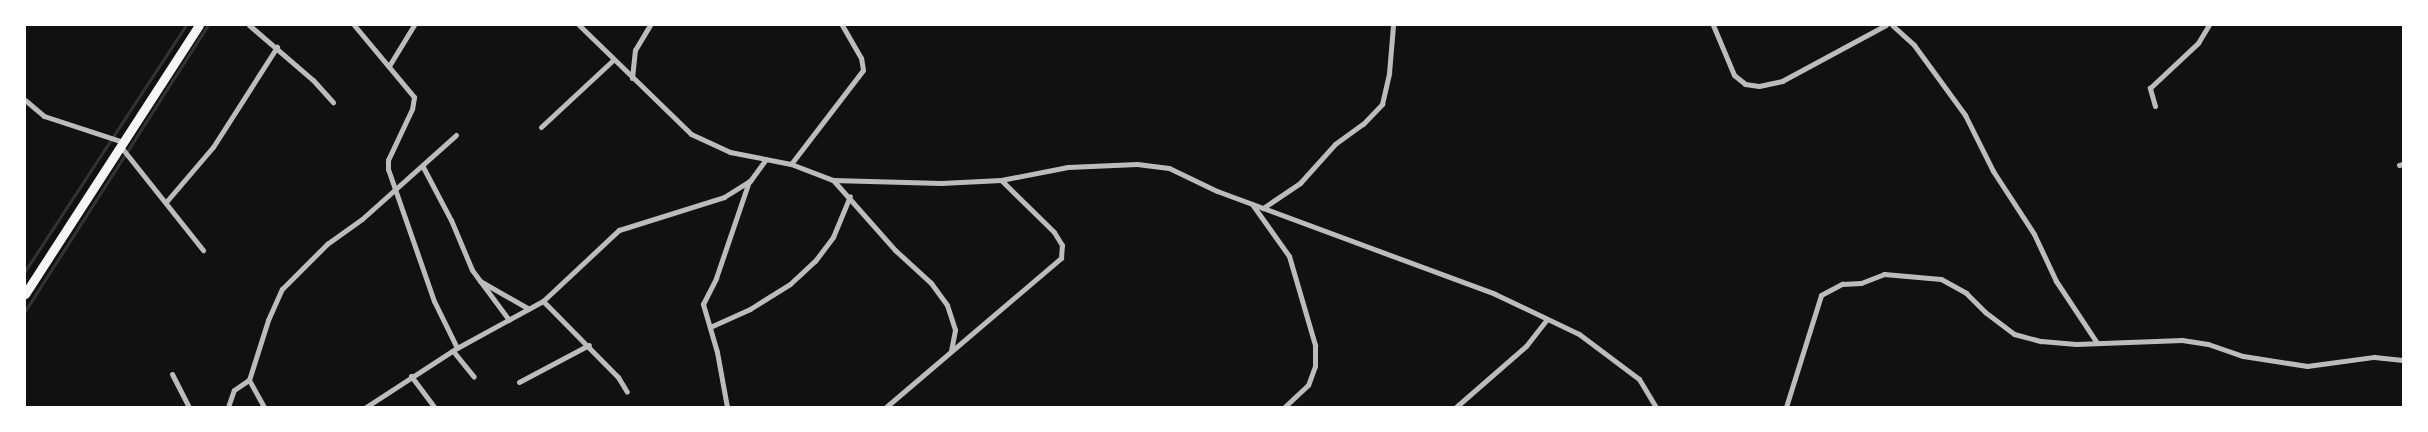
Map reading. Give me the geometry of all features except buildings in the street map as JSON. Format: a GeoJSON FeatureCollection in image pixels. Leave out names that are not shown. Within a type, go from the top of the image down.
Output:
{"type":"FeatureCollection","features":[{"type":"Feature","properties":{"kind":"main road"},"geometry":{"type":"LineString","coordinates":[[25,294],[199,25]]}},
{"type":"Feature","properties":{"kind":"street"},"geometry":{"type":"LineString","coordinates":[[248,25],[277,47],[333,102]]}},
{"type":"Feature","properties":{"kind":"street"},"geometry":{"type":"LineString","coordinates":[[354,25],[414,97],[412,109],[388,160],[394,192],[434,301],[455,350],[474,377]]}},
{"type":"Feature","properties":{"kind":"street"},"geometry":{"type":"LineString","coordinates":[[389,66],[414,25]]}},
{"type":"Feature","properties":{"kind":"street"},"geometry":{"type":"LineString","coordinates":[[579,25],[691,134],[730,152],[791,164],[833,180],[941,183],[1001,180],[1068,167],[1137,164],[1169,168],[1252,204],[1476,287],[1579,334],[1635,376],[1656,407]]}},
{"type":"Feature","properties":{"kind":"street"},"geometry":{"type":"LineString","coordinates":[[632,78],[635,50],[650,25]]}},
{"type":"Feature","properties":{"kind":"street"},"geometry":{"type":"LineString","coordinates":[[791,164],[863,70],[861,58],[842,25]]}},
{"type":"Feature","properties":{"kind":"street"},"geometry":{"type":"LineString","coordinates":[[1263,208],[1300,183],[1328,151],[1382,104],[1389,73],[1393,25]]}},
{"type":"Feature","properties":{"kind":"street"},"geometry":{"type":"LineString","coordinates":[[1713,25],[1734,75],[1745,84],[1759,86],[1782,81],[1886,25]]}},
{"type":"Feature","properties":{"kind":"street"},"geometry":{"type":"LineString","coordinates":[[1892,25],[1914,45],[1965,116],[1993,171],[2034,234],[2056,281],[2097,343]]}},
{"type":"Feature","properties":{"kind":"street"},"geometry":{"type":"LineString","coordinates":[[2156,106],[2150,88],[2198,43],[2209,25]]}},
{"type":"Feature","properties":{"kind":"street"},"geometry":{"type":"LineString","coordinates":[[166,202],[213,147],[277,47]]}},
{"type":"Feature","properties":{"kind":"street"},"geometry":{"type":"LineString","coordinates":[[541,127],[613,60]]}},
{"type":"Feature","properties":{"kind":"street"},"geometry":{"type":"LineString","coordinates":[[25,100],[44,116],[122,145],[203,250]]}},
{"type":"Feature","properties":{"kind":"street"},"geometry":{"type":"LineString","coordinates":[[228,407],[234,390],[249,380],[268,320],[282,288],[327,244],[394,192],[456,135]]}},
{"type":"Feature","properties":{"kind":"street"},"geometry":{"type":"LineString","coordinates":[[727,407],[710,327],[703,304],[716,278],[750,181],[766,159]]}},
{"type":"Feature","properties":{"kind":"street"},"geometry":{"type":"LineString","coordinates":[[423,167],[452,220],[477,279],[509,320]]}},
{"type":"Feature","properties":{"kind":"street"},"geometry":{"type":"LineString","coordinates":[[833,180],[850,196],[895,250],[931,283],[947,305],[955,330],[950,351]]}},
{"type":"Feature","properties":{"kind":"street"},"geometry":{"type":"LineString","coordinates":[[886,407],[1061,258],[1062,245],[1054,232],[1001,180]]}},
{"type":"Feature","properties":{"kind":"street"},"geometry":{"type":"LineString","coordinates":[[366,407],[411,376],[543,301],[620,230],[704,205],[750,181]]}},
{"type":"Feature","properties":{"kind":"street"},"geometry":{"type":"LineString","coordinates":[[710,327],[750,309],[790,284],[815,261],[833,237],[850,196]]}},
{"type":"Feature","properties":{"kind":"street"},"geometry":{"type":"LineString","coordinates":[[1252,204],[1289,256],[1315,345],[1315,366],[1308,385],[1284,407]]}},
{"type":"Feature","properties":{"kind":"street"},"geometry":{"type":"LineString","coordinates":[[1786,407],[1821,295],[1842,284],[1861,283],[1884,274],[1912,275],[1954,285],[2014,334],[2042,342],[2097,343],[2182,340],[2250,358],[2307,366],[2374,357],[2403,360]]}},
{"type":"Feature","properties":{"kind":"street"},"geometry":{"type":"LineString","coordinates":[[477,279],[529,309]]}},
{"type":"Feature","properties":{"kind":"street"},"geometry":{"type":"LineString","coordinates":[[543,301],[589,345],[618,377],[627,392]]}},
{"type":"Feature","properties":{"kind":"street"},"geometry":{"type":"LineString","coordinates":[[1456,407],[1526,346],[1547,319]]}},
{"type":"Feature","properties":{"kind":"street"},"geometry":{"type":"LineString","coordinates":[[519,382],[589,345]]}},
{"type":"Feature","properties":{"kind":"street"},"geometry":{"type":"LineString","coordinates":[[172,374],[189,407]]}},
{"type":"Feature","properties":{"kind":"street"},"geometry":{"type":"LineString","coordinates":[[411,376],[434,407]]}},
{"type":"Feature","properties":{"kind":"street"},"geometry":{"type":"LineString","coordinates":[[249,380],[264,407]]}},
{"type":"Feature","properties":{"kind":"waterway"},"geometry":{"type":"LineString","coordinates":[[25,271],[186,25]]}},
{"type":"Feature","properties":{"kind":"waterway"},"geometry":{"type":"LineString","coordinates":[[25,311],[208,25]]}}]}
